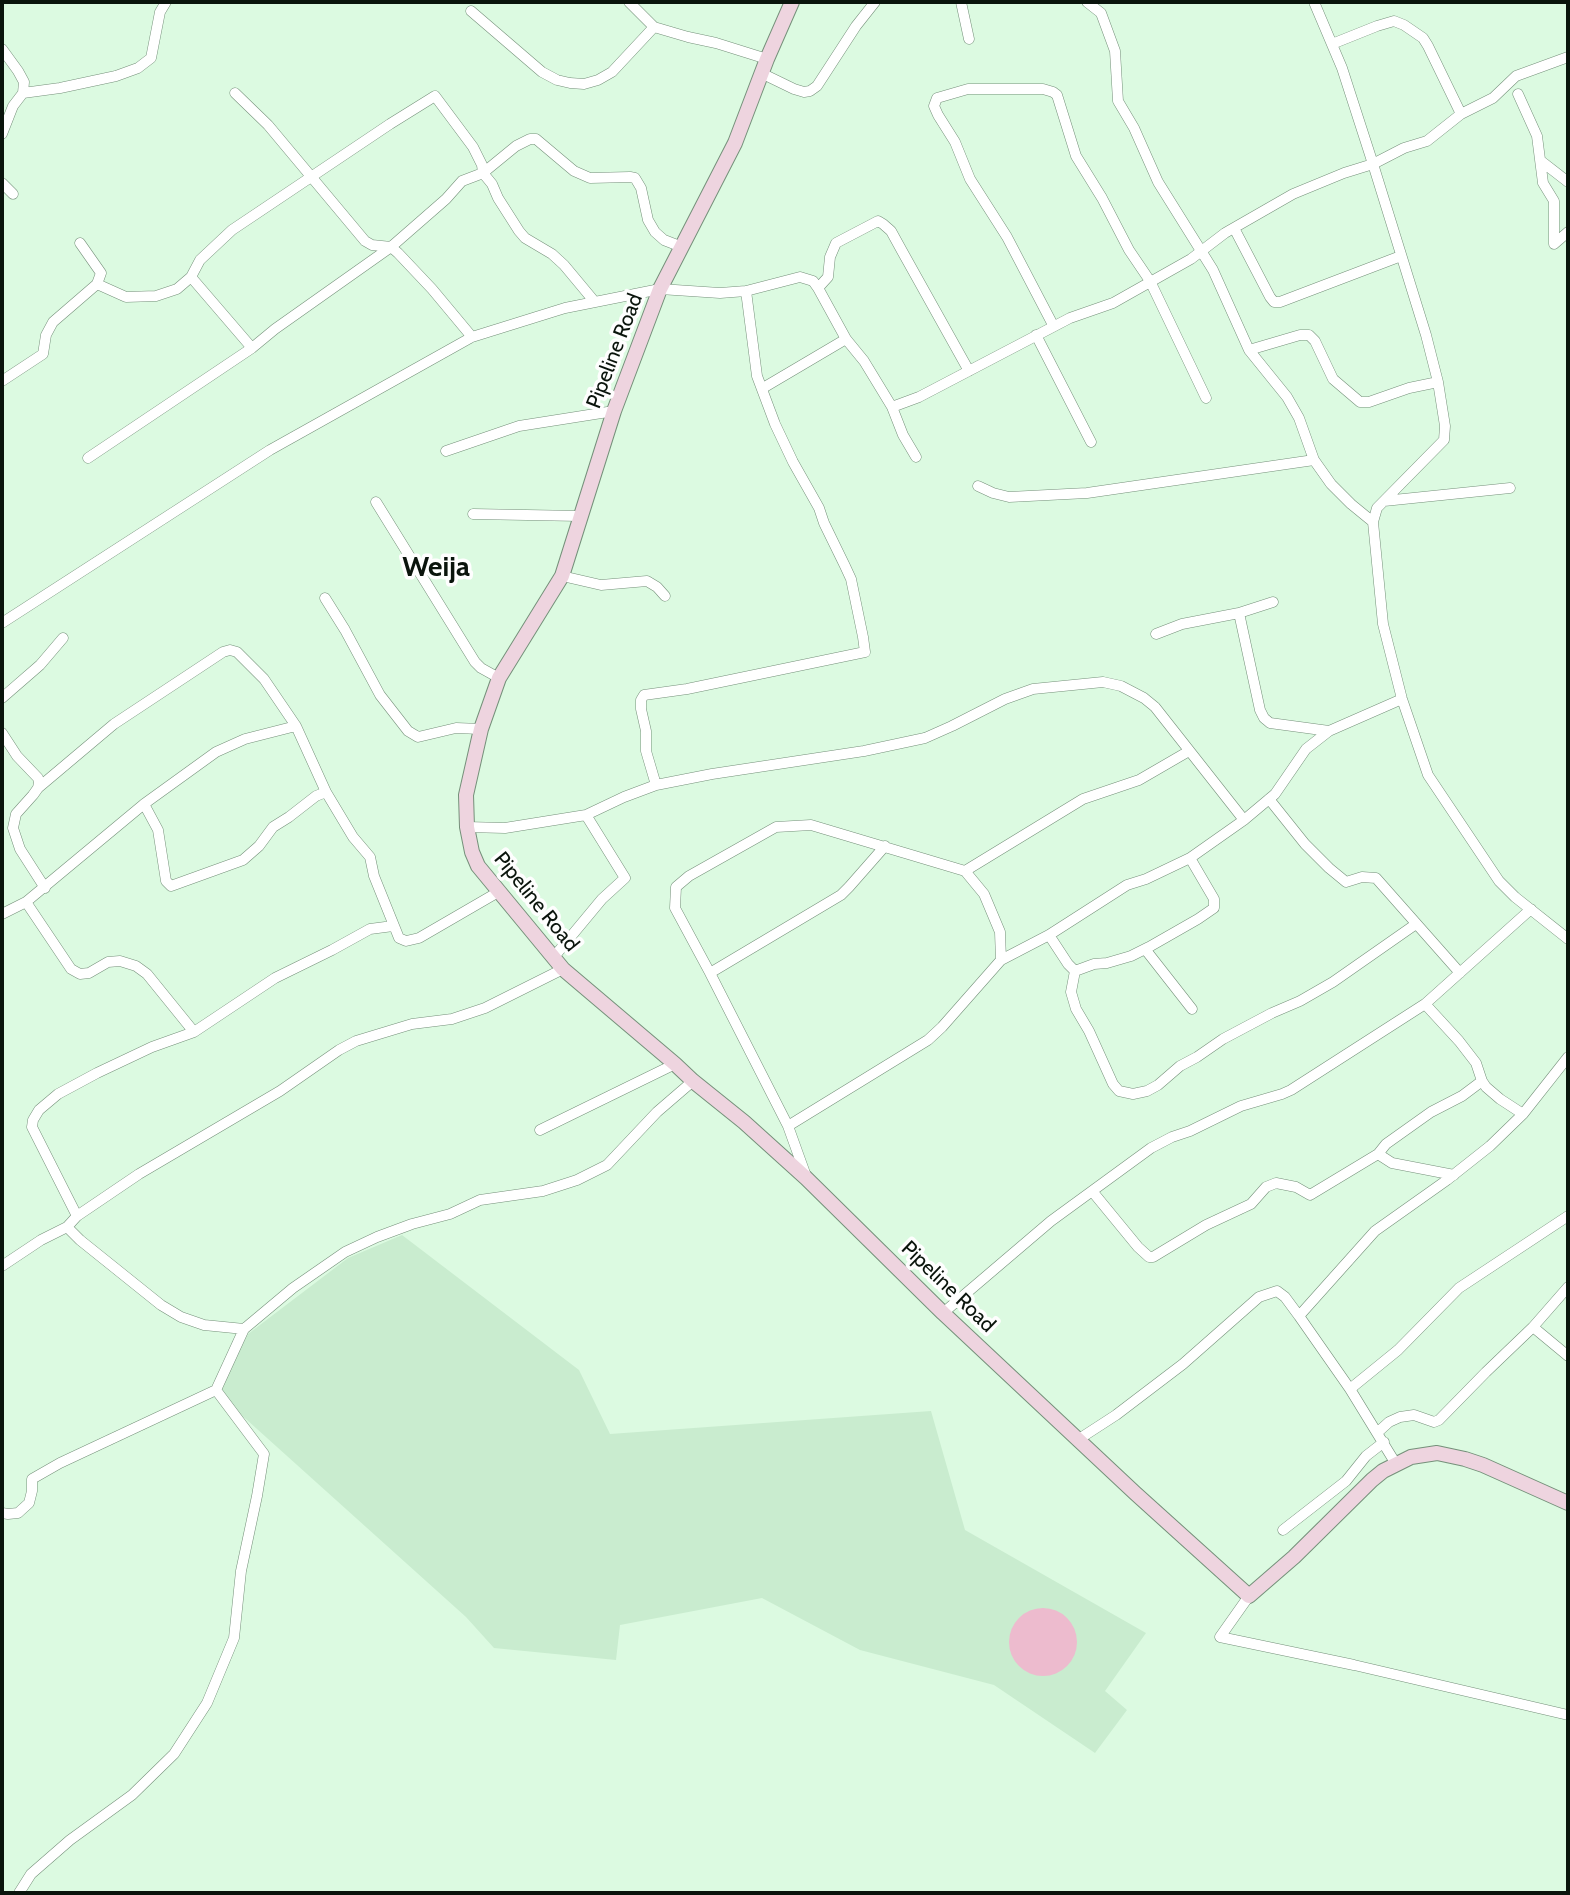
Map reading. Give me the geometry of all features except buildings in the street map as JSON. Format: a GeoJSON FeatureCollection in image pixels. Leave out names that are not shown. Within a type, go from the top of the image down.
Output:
{"type":"FeatureCollection","features":[{"type":"Feature","properties":{"kind":"street"},"geometry":{"type":"LineString","coordinates":[[23,93],[61,88],[116,76],[138,68],[151,58],[160,12],[166,2]]}},
{"type":"Feature","properties":{"kind":"street"},"geometry":{"type":"LineString","coordinates":[[629,2],[654,27],[716,43],[764,66],[794,89],[804,92],[817,86],[875,2]]}},
{"type":"Feature","properties":{"kind":"street","name":"Pipeline Road"},"geometry":{"type":"LineString","coordinates":[[792,2],[735,143],[660,289],[614,411],[562,576],[499,678],[481,729],[466,795],[467,827],[472,852],[478,866],[558,964],[806,1178],[943,1313],[1249,1596]]}},
{"type":"Feature","properties":{"kind":"street"},"geometry":{"type":"LineString","coordinates":[[961,2],[970,39]]}},
{"type":"Feature","properties":{"kind":"street"},"geometry":{"type":"LineString","coordinates":[[1087,2],[1101,13],[1115,51],[1118,101],[1134,128],[1158,182],[1213,270],[1249,350],[1287,397],[1304,430],[1314,460],[1331,484],[1373,522]]}},
{"type":"Feature","properties":{"kind":"street"},"geometry":{"type":"LineString","coordinates":[[1314,2],[1353,99],[1426,335],[1446,426],[1444,440],[1383,501],[1377,508],[1373,522],[1383,624],[1402,699],[1428,775],[1499,881],[1568,939]]}},
{"type":"Feature","properties":{"kind":"street"},"geometry":{"type":"LineString","coordinates":[[471,11],[542,72],[570,83],[584,84],[612,72],[654,27]]}},
{"type":"Feature","properties":{"kind":"street"},"geometry":{"type":"LineString","coordinates":[[1332,44],[1394,21],[1404,25],[1423,38],[1461,114]]}},
{"type":"Feature","properties":{"kind":"street"},"geometry":{"type":"LineString","coordinates":[[2,48],[24,82],[23,93],[3,127]]}},
{"type":"Feature","properties":{"kind":"street"},"geometry":{"type":"LineString","coordinates":[[892,407],[919,397],[1053,325],[1113,303],[1191,259],[1234,228],[1293,194],[1427,141],[1461,114],[1493,98],[1516,76],[1568,57]]}},
{"type":"Feature","properties":{"kind":"street"},"geometry":{"type":"LineString","coordinates":[[1053,325],[1007,237],[970,179],[955,142],[934,106],[937,98],[968,89],[1043,89],[1058,96],[1076,156],[1129,250],[1150,281],[1206,398]]}},
{"type":"Feature","properties":{"kind":"street"},"geometry":{"type":"LineString","coordinates":[[235,93],[268,125],[365,240],[372,245],[391,247],[432,289],[472,337]]}},
{"type":"Feature","properties":{"kind":"street"},"geometry":{"type":"LineString","coordinates":[[1518,94],[1537,136],[1543,183],[1554,201],[1555,244],[1568,232]]}},
{"type":"Feature","properties":{"kind":"street"},"geometry":{"type":"LineString","coordinates":[[97,284],[126,297],[156,296],[177,289],[191,277],[200,260],[232,230],[435,96],[473,147],[482,165],[482,173],[492,184],[519,231],[564,265],[594,302]]}},
{"type":"Feature","properties":{"kind":"street"},"geometry":{"type":"LineString","coordinates":[[88,458],[252,348],[275,328],[391,247],[446,199],[462,181],[482,173],[516,146],[530,139],[536,139],[574,171],[590,178],[635,178],[641,188],[648,220],[655,232],[664,240],[682,247]]}},
{"type":"Feature","properties":{"kind":"street"},"geometry":{"type":"LineString","coordinates":[[1541,161],[1568,183]]}},
{"type":"Feature","properties":{"kind":"street"},"geometry":{"type":"LineString","coordinates":[[2,183],[13,194]]}},
{"type":"Feature","properties":{"kind":"street"},"geometry":{"type":"LineString","coordinates":[[818,288],[828,276],[830,257],[836,243],[878,221],[891,232],[969,371]]}},
{"type":"Feature","properties":{"kind":"street"},"geometry":{"type":"LineString","coordinates":[[1234,228],[1274,302],[1401,256]]}},
{"type":"Feature","properties":{"kind":"street"},"geometry":{"type":"LineString","coordinates":[[2,381],[43,355],[46,335],[53,323],[97,284],[101,273],[80,243]]}},
{"type":"Feature","properties":{"kind":"street"},"geometry":{"type":"LineString","coordinates":[[191,277],[252,348]]}},
{"type":"Feature","properties":{"kind":"street"},"geometry":{"type":"LineString","coordinates":[[2,622],[270,450],[472,337],[565,308],[660,289],[720,293],[746,291],[800,277],[813,281],[846,339],[864,361],[892,407],[903,435],[916,457]]}},
{"type":"Feature","properties":{"kind":"street"},"geometry":{"type":"LineString","coordinates":[[656,785],[646,751],[646,731],[640,709],[640,700],[644,695],[687,689],[865,652],[851,579],[819,508],[775,424],[757,376],[746,291]]}},
{"type":"Feature","properties":{"kind":"street"},"geometry":{"type":"LineString","coordinates":[[1036,335],[1091,442]]}},
{"type":"Feature","properties":{"kind":"street"},"geometry":{"type":"LineString","coordinates":[[1249,350],[1300,335],[1309,335],[1315,341],[1333,379],[1360,402],[1369,402],[1409,388],[1438,382]]}},
{"type":"Feature","properties":{"kind":"street"},"geometry":{"type":"LineString","coordinates":[[763,388],[846,339]]}},
{"type":"Feature","properties":{"kind":"street"},"geometry":{"type":"LineString","coordinates":[[446,451],[519,426],[614,411]]}},
{"type":"Feature","properties":{"kind":"street"},"geometry":{"type":"LineString","coordinates":[[978,486],[1009,497],[1087,493],[1314,460]]}},
{"type":"Feature","properties":{"kind":"street"},"geometry":{"type":"LineString","coordinates":[[1383,501],[1510,488]]}},
{"type":"Feature","properties":{"kind":"street"},"geometry":{"type":"LineString","coordinates":[[376,502],[475,662],[499,678]]}},
{"type":"Feature","properties":{"kind":"street"},"geometry":{"type":"LineString","coordinates":[[473,514],[580,516]]}},
{"type":"Feature","properties":{"kind":"street"},"geometry":{"type":"LineString","coordinates":[[562,576],[601,585],[647,581],[665,596]]}},
{"type":"Feature","properties":{"kind":"street"},"geometry":{"type":"LineString","coordinates":[[325,598],[380,695],[408,731],[418,737],[456,728],[481,729]]}},
{"type":"Feature","properties":{"kind":"street"},"geometry":{"type":"LineString","coordinates":[[1156,635],[1182,624],[1240,613],[1273,602]]}},
{"type":"Feature","properties":{"kind":"street"},"geometry":{"type":"LineString","coordinates":[[1240,613],[1260,710],[1264,718],[1270,723],[1329,731]]}},
{"type":"Feature","properties":{"kind":"street"},"geometry":{"type":"LineString","coordinates":[[2,698],[40,665],[63,638]]}},
{"type":"Feature","properties":{"kind":"street"},"geometry":{"type":"LineString","coordinates":[[45,888],[20,849],[13,828],[16,814],[38,788],[114,724],[230,649],[237,652],[264,679],[296,726],[326,792],[353,837],[370,858],[373,876],[400,938],[406,941],[419,938],[500,891]]}},
{"type":"Feature","properties":{"kind":"street"},"geometry":{"type":"LineString","coordinates":[[467,827],[513,827],[586,815],[656,785],[864,751],[925,738],[1005,699],[1033,689],[1103,682],[1121,686],[1155,706],[1244,820]]}},
{"type":"Feature","properties":{"kind":"street"},"geometry":{"type":"LineString","coordinates":[[788,1126],[928,1040],[1001,960],[1049,935],[1128,885],[1189,858],[1244,820],[1269,799],[1306,750],[1329,731],[1402,699]]}},
{"type":"Feature","properties":{"kind":"street"},"geometry":{"type":"LineString","coordinates":[[2,914],[26,902],[45,888],[145,804],[216,752],[245,739],[296,726]]}},
{"type":"Feature","properties":{"kind":"street"},"geometry":{"type":"LineString","coordinates":[[2,733],[17,756],[38,778],[38,788]]}},
{"type":"Feature","properties":{"kind":"street"},"geometry":{"type":"LineString","coordinates":[[965,871],[1083,799],[1139,780],[1189,751]]}},
{"type":"Feature","properties":{"kind":"street"},"geometry":{"type":"LineString","coordinates":[[145,804],[158,830],[166,881],[172,886],[243,860],[273,827],[316,796],[326,792]]}},
{"type":"Feature","properties":{"kind":"street"},"geometry":{"type":"LineString","coordinates":[[1269,799],[1305,844],[1346,882],[1362,877],[1376,878],[1460,973]]}},
{"type":"Feature","properties":{"kind":"street"},"geometry":{"type":"LineString","coordinates":[[2,1266],[41,1240],[67,1227],[77,1216],[139,1174],[280,1091],[356,1041],[412,1024],[452,1019],[485,1008],[558,964],[602,899],[625,878],[586,815]]}},
{"type":"Feature","properties":{"kind":"street"},"geometry":{"type":"LineString","coordinates":[[806,1178],[788,1126],[675,908],[676,887],[689,876],[776,827],[811,825],[965,871],[984,894],[1000,932],[1001,960]]}},
{"type":"Feature","properties":{"kind":"street"},"geometry":{"type":"LineString","coordinates":[[710,973],[841,895],[885,846]]}},
{"type":"Feature","properties":{"kind":"street"},"geometry":{"type":"LineString","coordinates":[[1075,971],[1131,956],[1214,908],[1214,899],[1189,858]]}},
{"type":"Feature","properties":{"kind":"street"},"geometry":{"type":"LineString","coordinates":[[26,902],[71,969],[80,974],[89,973],[108,962],[120,961],[136,966],[146,974],[194,1032]]}},
{"type":"Feature","properties":{"kind":"street"},"geometry":{"type":"LineString","coordinates":[[943,1313],[1051,1221],[1160,1142],[1190,1131],[1241,1106],[1291,1090],[1425,1004],[1531,909]]}},
{"type":"Feature","properties":{"kind":"street"},"geometry":{"type":"LineString","coordinates":[[1075,971],[1072,992],[1076,1009],[1113,1084],[1119,1091],[1133,1094],[1158,1085],[1180,1066],[1223,1038],[1333,982],[1416,924]]}},
{"type":"Feature","properties":{"kind":"street"},"geometry":{"type":"LineString","coordinates":[[77,1216],[32,1128],[39,1110],[58,1094],[97,1073],[194,1032],[275,978],[370,929],[393,926]]}},
{"type":"Feature","properties":{"kind":"street"},"geometry":{"type":"LineString","coordinates":[[1049,935],[1075,971]]}},
{"type":"Feature","properties":{"kind":"street"},"geometry":{"type":"LineString","coordinates":[[1145,949],[1192,1009]]}},
{"type":"Feature","properties":{"kind":"street"},"geometry":{"type":"LineString","coordinates":[[1425,1004],[1476,1063],[1482,1081],[1492,1093],[1523,1114]]}},
{"type":"Feature","properties":{"kind":"street"},"geometry":{"type":"LineString","coordinates":[[1299,1316],[1375,1231],[1490,1146],[1523,1114],[1568,1057]]}},
{"type":"Feature","properties":{"kind":"street"},"geometry":{"type":"LineString","coordinates":[[540,1130],[675,1064]]}},
{"type":"Feature","properties":{"kind":"street"},"geometry":{"type":"LineString","coordinates":[[2,1513],[18,1513],[29,1503],[33,1491],[32,1479],[60,1463],[216,1390],[244,1329],[268,1307],[345,1252],[412,1224],[450,1214],[480,1199],[543,1191],[577,1180],[607,1165],[656,1112],[693,1081]]}},
{"type":"Feature","properties":{"kind":"street"},"geometry":{"type":"LineString","coordinates":[[1092,1191],[1138,1247],[1149,1257],[1153,1257],[1206,1225],[1251,1204],[1266,1187],[1276,1183],[1296,1187],[1310,1195],[1378,1154],[1386,1144],[1431,1112],[1462,1096],[1482,1081]]}},
{"type":"Feature","properties":{"kind":"street"},"geometry":{"type":"LineString","coordinates":[[1378,1154],[1392,1163],[1454,1175]]}},
{"type":"Feature","properties":{"kind":"street"},"geometry":{"type":"LineString","coordinates":[[1350,1389],[1398,1350],[1459,1288],[1568,1216]]}},
{"type":"Feature","properties":{"kind":"street"},"geometry":{"type":"LineString","coordinates":[[67,1227],[161,1305],[181,1317],[204,1325],[244,1329]]}},
{"type":"Feature","properties":{"kind":"street"},"geometry":{"type":"LineString","coordinates":[[1378,1432],[1401,1417],[1414,1415],[1434,1422],[1439,1420],[1533,1327],[1568,1287]]}},
{"type":"Feature","properties":{"kind":"street"},"geometry":{"type":"LineString","coordinates":[[1079,1439],[1116,1415],[1183,1364],[1259,1297],[1277,1291],[1285,1297],[1350,1389],[1396,1464]]}},
{"type":"Feature","properties":{"kind":"street"},"geometry":{"type":"LineString","coordinates":[[1533,1327],[1568,1356]]}},
{"type":"Feature","properties":{"kind":"street"},"geometry":{"type":"LineString","coordinates":[[19,1893],[31,1874],[70,1840],[132,1796],[174,1754],[207,1703],[234,1638],[241,1571],[264,1454],[216,1390]]}},
{"type":"Feature","properties":{"kind":"street"},"geometry":{"type":"LineString","coordinates":[[1283,1530],[1346,1481],[1366,1456],[1384,1442]]}},
{"type":"Feature","properties":{"kind":"street"},"geometry":{"type":"LineString","coordinates":[[1568,1503],[1483,1465],[1446,1454],[1426,1453],[1405,1459],[1372,1480],[1294,1557],[1249,1596],[1220,1637],[1568,1715]]}},
{"type":"Feature","properties":{"kind":"shaded area"},"geometry":{"type":"Polygon","coordinates":[[[402,1235],[579,1370],[610,1434],[931,1411],[965,1530],[1146,1633],[1105,1691],[1127,1710],[1095,1753],[994,1685],[860,1650],[762,1598],[620,1625],[616,1660],[494,1648],[466,1617],[217,1393],[248,1334],[348,1258],[402,1235]]]}},
{"type":"Feature","properties":{"kind":"shaded area"},"geometry":{"type":"Polygon","coordinates":[[[1043,1608],[1056,1610],[1067,1618],[1075,1629],[1075,1655],[1067,1666],[1056,1674],[1043,1676],[1030,1674],[1019,1666],[1011,1655],[1009,1642],[1011,1629],[1019,1618],[1030,1610],[1043,1608]]]}},
{"type":"Feature","properties":{"kind":"district","name":"Weija"},"geometry":{"type":"Point","coordinates":[436,568]}}]}
